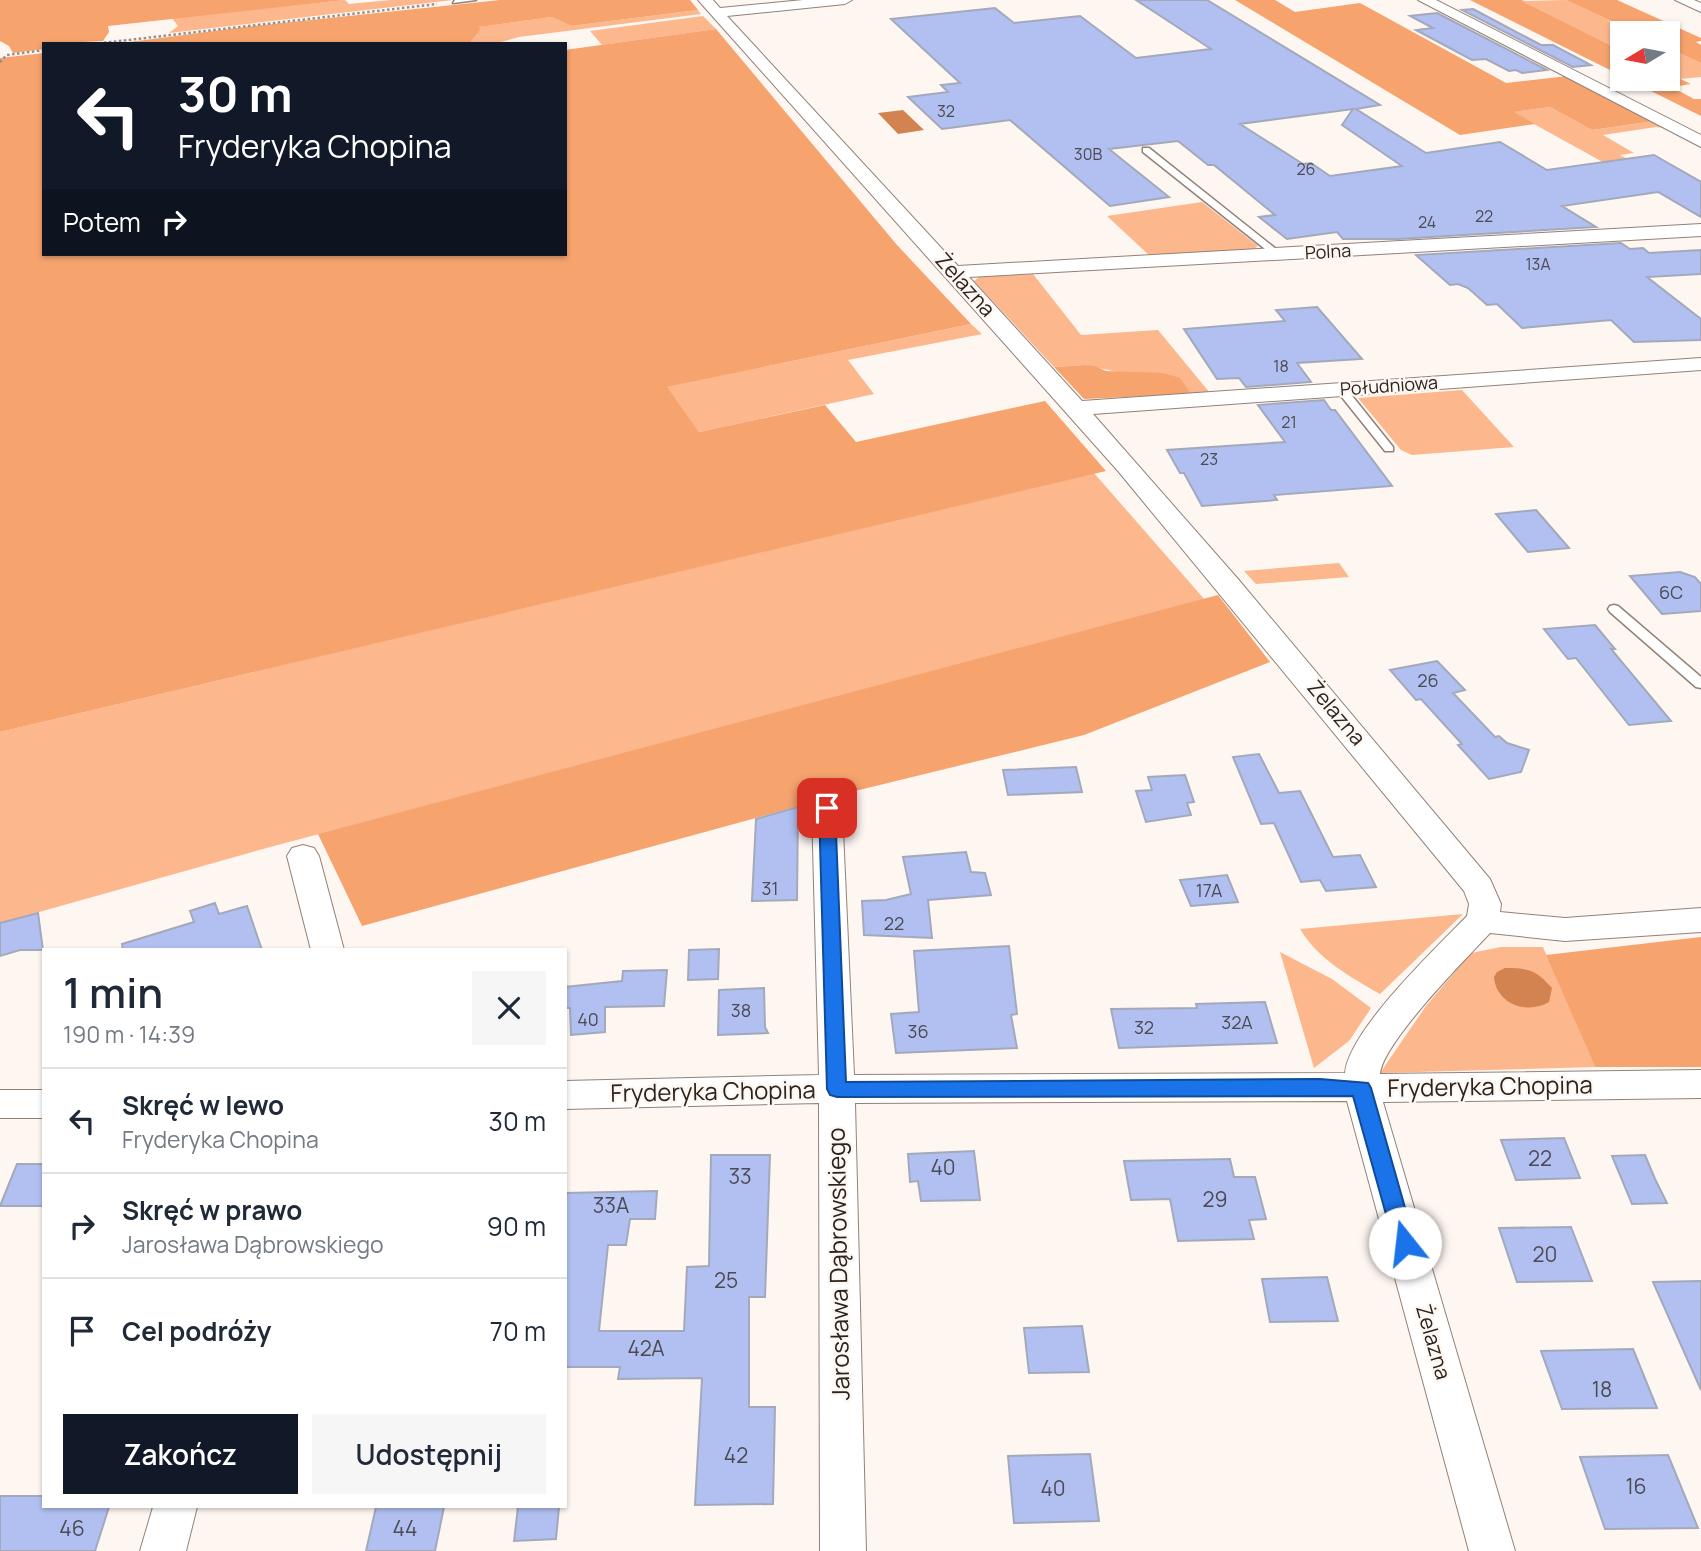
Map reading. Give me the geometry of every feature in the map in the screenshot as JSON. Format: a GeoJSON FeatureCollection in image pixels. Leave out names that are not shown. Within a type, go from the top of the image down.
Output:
{"type":"FeatureCollection","features":[{"type":"Feature","properties":{"kind":"street"},"geometry":{"type":"LineString","coordinates":[[711,7],[845,0]]}},
{"type":"Feature","properties":{"kind":"street"},"geometry":{"type":"LineString","coordinates":[[1425,0],[1701,142]]}},
{"type":"Feature","properties":{"kind":"street"},"geometry":{"type":"LineString","coordinates":[[1682,0],[1701,8]]}},
{"type":"Feature","properties":{"kind":"street","name":"Żelazna"},"geometry":{"type":"LineString","coordinates":[[711,7],[1076,408],[1327,701],[1479,887],[1485,904],[1483,920],[1423,983],[1373,1046],[1363,1067],[1361,1088],[1492,1551]]}},
{"type":"Feature","properties":{"kind":"street","name":"Polna"},"geometry":{"type":"LineString","coordinates":[[954,272],[1701,230]]}},
{"type":"Feature","properties":{"kind":"street","name":"Południowa"},"geometry":{"type":"LineString","coordinates":[[1076,408],[1701,364]]}},
{"type":"Feature","properties":{"kind":"street","name":"Jarosława Dąbrowskiego"},"geometry":{"type":"LineString","coordinates":[[827,808],[837,1089],[843,1551]]}},
{"type":"Feature","properties":{"kind":"street"},"geometry":{"type":"LineString","coordinates":[[303,856],[327,948]]}},
{"type":"Feature","properties":{"kind":"street"},"geometry":{"type":"LineString","coordinates":[[1483,920],[1518,928],[1564,932],[1701,920]]}},
{"type":"Feature","properties":{"kind":"street","name":"Fryderyka Chopina"},"geometry":{"type":"LineString","coordinates":[[567,1095],[837,1089],[1701,1084]]}},
{"type":"Feature","properties":{"kind":"street"},"geometry":{"type":"LineString","coordinates":[[0,1104],[42,1104]]}},
{"type":"Feature","properties":{"kind":"street"},"geometry":{"type":"LineString","coordinates":[[163,1551],[175,1508]]}},
{"type":"Feature","properties":{"kind":"lane"},"geometry":{"type":"LineString","coordinates":[[455,2],[473,0]]}},
{"type":"Feature","properties":{"kind":"lane"},"geometry":{"type":"LineString","coordinates":[[1146,150],[1278,255]]}},
{"type":"Feature","properties":{"kind":"lane"},"geometry":{"type":"LineString","coordinates":[[1341,389],[1389,449]]}},
{"type":"Feature","properties":{"kind":"lane"},"geometry":{"type":"LineString","coordinates":[[1614,609],[1701,684]]}},
{"type":"Feature","properties":{"kind":"path"},"geometry":{"type":"LineString","coordinates":[[111,42],[455,2]]}},
{"type":"Feature","properties":{"kind":"path"},"geometry":{"type":"LineString","coordinates":[[0,62],[7,55],[42,50]]}},
{"type":"Feature","properties":{"kind":"shaded area"},"geometry":{"type":"Polygon","coordinates":[[[0,0],[345,0],[108,26],[109,32],[103,41],[42,42],[42,49],[13,53],[9,46],[0,41],[0,0]]]}},
{"type":"Feature","properties":{"kind":"shaded area"},"geometry":{"type":"Polygon","coordinates":[[[345,0],[349,4],[391,0],[453,0],[169,33],[178,26],[172,18],[345,0]]]}},
{"type":"Feature","properties":{"kind":"shaded area"},"geometry":{"type":"Polygon","coordinates":[[[500,0],[690,0],[698,10],[571,26],[552,17],[479,27],[480,30],[470,42],[129,42],[500,0]]]}},
{"type":"Feature","properties":{"kind":"shaded area"},"geometry":{"type":"Polygon","coordinates":[[[1235,0],[1275,0],[1295,12],[1360,3],[1506,83],[1568,76],[1654,121],[1592,130],[1550,107],[1514,112],[1535,124],[1460,135],[1235,0]]]}},
{"type":"Feature","properties":{"kind":"shaded area"},"geometry":{"type":"Polygon","coordinates":[[[1470,0],[1525,0],[1521,1],[1610,45],[1610,70],[1470,0]]]}},
{"type":"Feature","properties":{"kind":"shaded area"},"geometry":{"type":"Polygon","coordinates":[[[1566,0],[1611,21],[1610,45],[1519,1],[1566,0]]]}},
{"type":"Feature","properties":{"kind":"shaded area"},"geometry":{"type":"Polygon","coordinates":[[[1566,0],[1617,0],[1663,21],[1611,21],[1566,0]]]}},
{"type":"Feature","properties":{"kind":"shaded area"},"geometry":{"type":"Polygon","coordinates":[[[698,10],[701,14],[519,37],[500,42],[465,42],[470,41],[478,27],[552,17],[571,26],[698,10]]]}},
{"type":"Feature","properties":{"kind":"shaded area"},"geometry":{"type":"Polygon","coordinates":[[[703,16],[716,29],[602,45],[590,31],[703,16]]]}},
{"type":"Feature","properties":{"kind":"shaded area"},"geometry":{"type":"Polygon","coordinates":[[[1680,28],[1701,38],[1701,41],[1696,42],[1701,45],[1701,63],[1680,53],[1680,28]]]}},
{"type":"Feature","properties":{"kind":"shaded area"},"geometry":{"type":"Polygon","coordinates":[[[716,29],[897,245],[971,324],[667,387],[699,432],[825,405],[856,442],[1045,401],[1106,471],[0,732],[0,58],[42,53],[42,256],[567,256],[567,50],[716,29]]]}},
{"type":"Feature","properties":{"kind":"shaded area"},"geometry":{"type":"Polygon","coordinates":[[[1680,53],[1701,63],[1701,77],[1680,79],[1680,53]]]}},
{"type":"Feature","properties":{"kind":"shaded area"},"geometry":{"type":"Polygon","coordinates":[[[1680,79],[1691,84],[1680,86],[1680,79]]]}},
{"type":"Feature","properties":{"kind":"shaded area"},"geometry":{"type":"Polygon","coordinates":[[[1651,91],[1679,91],[1694,99],[1701,99],[1701,116],[1651,91]]]}},
{"type":"Feature","properties":{"kind":"shaded area"},"geometry":{"type":"Polygon","coordinates":[[[1550,107],[1592,130],[1654,121],[1670,129],[1656,127],[1603,135],[1634,153],[1620,155],[1635,163],[1610,166],[1512,112],[1550,107]]]}},
{"type":"Feature","properties":{"kind":"shaded area"},"geometry":{"type":"Polygon","coordinates":[[[903,110],[924,130],[898,134],[878,113],[903,110]]]}},
{"type":"Feature","properties":{"kind":"shaded area"},"geometry":{"type":"Polygon","coordinates":[[[1202,202],[1258,246],[1253,250],[1150,256],[1107,216],[1202,202]]]}},
{"type":"Feature","properties":{"kind":"shaded area"},"geometry":{"type":"Polygon","coordinates":[[[1033,274],[1081,335],[1158,330],[1210,393],[1191,394],[1163,373],[1128,374],[1084,365],[1054,367],[974,281],[979,277],[1033,274]]]}},
{"type":"Feature","properties":{"kind":"shaded area"},"geometry":{"type":"Polygon","coordinates":[[[971,324],[982,334],[848,360],[874,394],[699,432],[666,387],[971,324]]]}},
{"type":"Feature","properties":{"kind":"shaded area"},"geometry":{"type":"Polygon","coordinates":[[[1084,365],[1106,371],[1163,373],[1180,378],[1191,394],[1084,399],[1054,367],[1084,365]]]}},
{"type":"Feature","properties":{"kind":"shaded area"},"geometry":{"type":"Polygon","coordinates":[[[1462,390],[1514,447],[1412,455],[1401,450],[1358,398],[1462,390]]]}},
{"type":"Feature","properties":{"kind":"shaded area"},"geometry":{"type":"Polygon","coordinates":[[[1094,473],[1205,600],[270,847],[0,923],[0,732],[1094,473]]]}},
{"type":"Feature","properties":{"kind":"shaded area"},"geometry":{"type":"Polygon","coordinates":[[[1339,563],[1349,577],[1256,584],[1244,571],[1339,563]]]}},
{"type":"Feature","properties":{"kind":"shaded area"},"geometry":{"type":"Polygon","coordinates":[[[1218,595],[1270,662],[1084,735],[847,793],[362,926],[318,834],[1218,595]]]}},
{"type":"Feature","properties":{"kind":"shaded area"},"geometry":{"type":"Polygon","coordinates":[[[1463,914],[1380,994],[1325,958],[1300,929],[1463,914]]]}},
{"type":"Feature","properties":{"kind":"shaded area"},"geometry":{"type":"Polygon","coordinates":[[[1701,937],[1701,1067],[1595,1067],[1546,955],[1701,937]]]}},
{"type":"Feature","properties":{"kind":"shaded area"},"geometry":{"type":"Polygon","coordinates":[[[1501,947],[1543,947],[1595,1067],[1380,1073],[1426,1006],[1471,953],[1501,947]]]}},
{"type":"Feature","properties":{"kind":"shaded area"},"geometry":{"type":"Polygon","coordinates":[[[1280,952],[1332,979],[1371,1008],[1349,1041],[1314,1068],[1280,952]]]}},
{"type":"Feature","properties":{"kind":"shaded area"},"geometry":{"type":"Polygon","coordinates":[[[1505,968],[1526,970],[1541,977],[1552,988],[1549,1002],[1540,1006],[1522,1007],[1506,1000],[1500,994],[1494,977],[1505,968]]]}},
{"type":"Feature","properties":{"kind":"building"},"geometry":{"type":"Polygon","coordinates":[[[1136,0],[1207,0],[1380,105],[1356,109],[1426,153],[1500,142],[1547,170],[1654,155],[1701,182],[1701,217],[1658,192],[1562,206],[1596,227],[1398,239],[1343,239],[1337,232],[1287,239],[1259,217],[1275,215],[1214,165],[1208,165],[1178,141],[1109,149],[1169,197],[1110,206],[1010,120],[942,129],[908,97],[948,92],[941,85],[960,83],[891,19],[995,8],[1014,23],[1080,16],[1136,58],[1211,49],[1136,0]],[[1353,109],[1240,124],[1303,164],[1311,163],[1330,176],[1402,166],[1342,125],[1353,109]]]}},
{"type":"Feature","properties":{"kind":"building"},"geometry":{"type":"Polygon","coordinates":[[[1473,9],[1541,45],[1553,45],[1591,65],[1573,67],[1462,10],[1473,9]]]}},
{"type":"Feature","properties":{"kind":"building"},"geometry":{"type":"Polygon","coordinates":[[[1437,13],[1547,70],[1522,73],[1509,71],[1486,59],[1472,60],[1416,30],[1433,28],[1410,16],[1437,13]]]}},
{"type":"Feature","properties":{"kind":"building"},"geometry":{"type":"Polygon","coordinates":[[[1621,243],[1630,249],[1643,248],[1649,253],[1701,250],[1701,274],[1647,277],[1701,319],[1701,340],[1634,342],[1611,320],[1522,328],[1497,304],[1487,305],[1468,288],[1458,284],[1450,285],[1416,255],[1621,243]]]}},
{"type":"Feature","properties":{"kind":"building"},"geometry":{"type":"Polygon","coordinates":[[[1317,307],[1362,359],[1297,363],[1311,382],[1246,387],[1239,378],[1217,379],[1184,329],[1285,321],[1276,310],[1317,307]]]}},
{"type":"Feature","properties":{"kind":"building"},"geometry":{"type":"Polygon","coordinates":[[[1324,400],[1331,410],[1335,410],[1392,486],[1274,495],[1277,500],[1202,506],[1184,473],[1180,473],[1167,450],[1285,442],[1258,405],[1324,400]]]}},
{"type":"Feature","properties":{"kind":"building"},"geometry":{"type":"Polygon","coordinates":[[[1536,510],[1569,548],[1528,552],[1496,514],[1536,510]]]}},
{"type":"Feature","properties":{"kind":"building"},"geometry":{"type":"Polygon","coordinates":[[[1680,572],[1695,577],[1701,584],[1701,611],[1662,614],[1630,576],[1680,572]]]}},
{"type":"Feature","properties":{"kind":"building"},"geometry":{"type":"Polygon","coordinates":[[[1595,625],[1615,649],[1611,649],[1671,721],[1629,725],[1576,658],[1568,659],[1544,629],[1595,625]]]}},
{"type":"Feature","properties":{"kind":"building"},"geometry":{"type":"Polygon","coordinates":[[[1437,661],[1465,690],[1453,693],[1495,737],[1499,736],[1507,743],[1529,750],[1521,772],[1489,779],[1458,745],[1462,744],[1421,699],[1416,700],[1390,670],[1437,661]]]}},
{"type":"Feature","properties":{"kind":"building"},"geometry":{"type":"Polygon","coordinates":[[[1259,754],[1279,793],[1300,791],[1333,857],[1360,855],[1376,887],[1326,891],[1320,880],[1301,882],[1274,823],[1261,824],[1233,757],[1259,754]]]}},
{"type":"Feature","properties":{"kind":"building"},"geometry":{"type":"Polygon","coordinates":[[[1076,767],[1082,792],[1008,795],[1003,770],[1076,767]]]}},
{"type":"Feature","properties":{"kind":"building"},"geometry":{"type":"Polygon","coordinates":[[[1185,775],[1194,802],[1187,803],[1191,815],[1146,822],[1136,791],[1152,790],[1148,777],[1185,775]]]}},
{"type":"Feature","properties":{"kind":"building"},"geometry":{"type":"Polygon","coordinates":[[[798,807],[797,900],[752,901],[756,819],[798,807]]]}},
{"type":"Feature","properties":{"kind":"building"},"geometry":{"type":"Polygon","coordinates":[[[966,852],[971,872],[985,873],[991,895],[928,900],[932,938],[864,935],[862,901],[886,900],[911,894],[903,857],[966,852]]]}},
{"type":"Feature","properties":{"kind":"building"},"geometry":{"type":"Polygon","coordinates":[[[1227,875],[1238,902],[1191,906],[1180,880],[1227,875]]]}},
{"type":"Feature","properties":{"kind":"building"},"geometry":{"type":"Polygon","coordinates":[[[215,903],[219,914],[247,906],[261,948],[123,948],[122,944],[194,922],[190,911],[215,903]]]}},
{"type":"Feature","properties":{"kind":"building"},"geometry":{"type":"Polygon","coordinates":[[[38,913],[42,950],[20,950],[0,956],[0,923],[38,913]]]}},
{"type":"Feature","properties":{"kind":"building"},"geometry":{"type":"Polygon","coordinates":[[[1009,946],[1017,1014],[1011,1015],[1017,1048],[896,1053],[891,1014],[919,1012],[914,951],[1009,946]]]}},
{"type":"Feature","properties":{"kind":"building"},"geometry":{"type":"Polygon","coordinates":[[[719,949],[718,979],[688,980],[689,950],[719,949]]]}},
{"type":"Feature","properties":{"kind":"building"},"geometry":{"type":"Polygon","coordinates":[[[667,970],[664,1006],[605,1007],[605,1032],[571,1035],[567,987],[622,981],[623,971],[667,970]]]}},
{"type":"Feature","properties":{"kind":"building"},"geometry":{"type":"Polygon","coordinates":[[[764,988],[765,1027],[768,1033],[718,1035],[719,990],[764,988]]]}},
{"type":"Feature","properties":{"kind":"building"},"geometry":{"type":"Polygon","coordinates":[[[1265,1002],[1277,1043],[1119,1048],[1111,1009],[1197,1008],[1196,1004],[1265,1002]]]}},
{"type":"Feature","properties":{"kind":"building"},"geometry":{"type":"Polygon","coordinates":[[[1564,1138],[1580,1178],[1516,1180],[1501,1140],[1564,1138]]]}},
{"type":"Feature","properties":{"kind":"building"},"geometry":{"type":"Polygon","coordinates":[[[974,1151],[980,1200],[921,1201],[918,1181],[910,1182],[908,1154],[974,1151]]]}},
{"type":"Feature","properties":{"kind":"building"},"geometry":{"type":"Polygon","coordinates":[[[711,1155],[770,1155],[765,1297],[749,1297],[749,1407],[775,1407],[773,1504],[695,1505],[702,1378],[618,1379],[620,1367],[567,1367],[567,1193],[657,1191],[655,1219],[630,1219],[626,1245],[608,1245],[599,1331],[684,1331],[687,1267],[709,1266],[711,1155]]]}},
{"type":"Feature","properties":{"kind":"building"},"geometry":{"type":"Polygon","coordinates":[[[1645,1155],[1667,1203],[1632,1204],[1612,1156],[1645,1155]]]}},
{"type":"Feature","properties":{"kind":"building"},"geometry":{"type":"Polygon","coordinates":[[[1230,1159],[1234,1177],[1255,1177],[1266,1219],[1249,1220],[1254,1239],[1178,1241],[1170,1199],[1131,1200],[1124,1161],[1230,1159]]]}},
{"type":"Feature","properties":{"kind":"building"},"geometry":{"type":"Polygon","coordinates":[[[17,1164],[42,1164],[42,1206],[0,1206],[17,1164]]]}},
{"type":"Feature","properties":{"kind":"building"},"geometry":{"type":"Polygon","coordinates":[[[1571,1227],[1592,1281],[1517,1282],[1499,1228],[1571,1227]]]}},
{"type":"Feature","properties":{"kind":"building"},"geometry":{"type":"Polygon","coordinates":[[[1327,1277],[1338,1321],[1270,1322],[1262,1279],[1327,1277]]]}},
{"type":"Feature","properties":{"kind":"building"},"geometry":{"type":"Polygon","coordinates":[[[1701,1281],[1701,1390],[1653,1282],[1701,1281]]]}},
{"type":"Feature","properties":{"kind":"building"},"geometry":{"type":"Polygon","coordinates":[[[1082,1326],[1089,1372],[1029,1373],[1024,1328],[1082,1326]]]}},
{"type":"Feature","properties":{"kind":"building"},"geometry":{"type":"Polygon","coordinates":[[[1633,1349],[1657,1408],[1562,1409],[1541,1351],[1633,1349]]]}},
{"type":"Feature","properties":{"kind":"building"},"geometry":{"type":"Polygon","coordinates":[[[1090,1454],[1099,1521],[1014,1523],[1008,1456],[1090,1454]]]}},
{"type":"Feature","properties":{"kind":"building"},"geometry":{"type":"Polygon","coordinates":[[[1668,1455],[1698,1528],[1605,1529],[1580,1457],[1668,1455]]]}},
{"type":"Feature","properties":{"kind":"building"},"geometry":{"type":"Polygon","coordinates":[[[0,1496],[42,1496],[42,1508],[109,1508],[95,1551],[0,1551],[0,1496]]]}},
{"type":"Feature","properties":{"kind":"building"},"geometry":{"type":"Polygon","coordinates":[[[376,1508],[444,1508],[435,1551],[366,1551],[376,1508]]]}},
{"type":"Feature","properties":{"kind":"building"},"geometry":{"type":"Polygon","coordinates":[[[518,1508],[559,1508],[556,1539],[514,1541],[518,1508]]]}},
{"type":"Feature","properties":{"kind":"route"},"geometry":{"type":"LineString","coordinates":[[827,808],[837,1089],[1361,1088],[1405,1243]]}}]}
